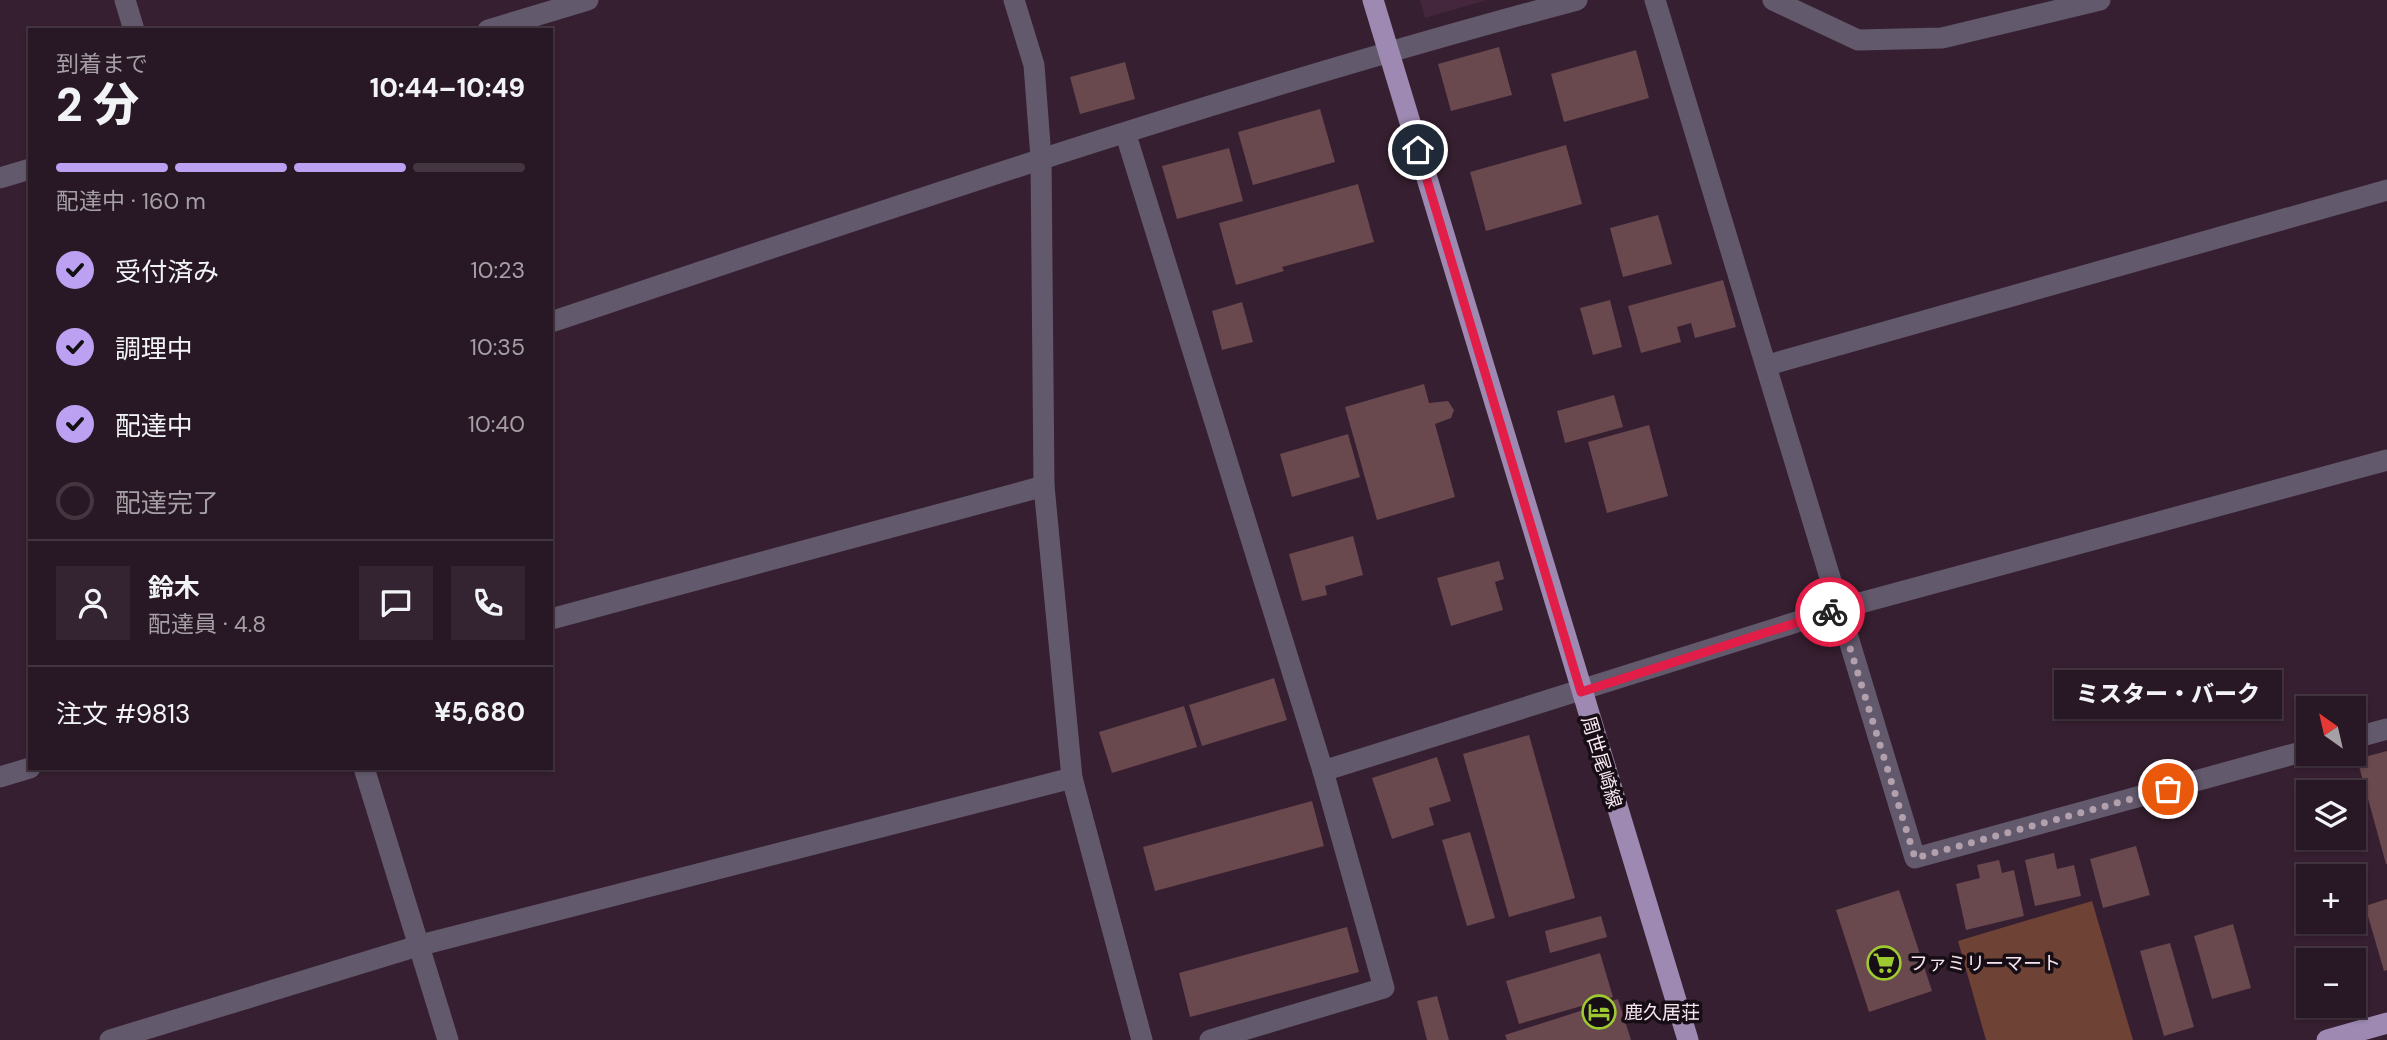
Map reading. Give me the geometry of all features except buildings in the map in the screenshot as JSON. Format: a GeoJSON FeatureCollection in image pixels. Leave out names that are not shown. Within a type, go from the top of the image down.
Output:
{"type":"FeatureCollection","features":[{"type":"Feature","properties":{"kind":"main road","name":"周世尾崎線"},"geometry":{"type":"LineString","coordinates":[[1373,0],[1688,1040]]}},
{"type":"Feature","properties":{"kind":"main road"},"geometry":{"type":"LineString","coordinates":[[2327,1040],[2387,1023]]}},
{"type":"Feature","properties":{"kind":"street"},"geometry":{"type":"LineString","coordinates":[[125,0],[133,28]]}},
{"type":"Feature","properties":{"kind":"street"},"geometry":{"type":"LineString","coordinates":[[495,28],[588,0]]}},
{"type":"Feature","properties":{"kind":"street"},"geometry":{"type":"LineString","coordinates":[[1014,0],[1034,65],[1041,158],[1044,486],[1072,778],[1142,1040]]}},
{"type":"Feature","properties":{"kind":"street"},"geometry":{"type":"LineString","coordinates":[[553,321],[1041,158],[1126,135],[1388,50],[1577,0]]}},
{"type":"Feature","properties":{"kind":"street"},"geometry":{"type":"LineString","coordinates":[[1655,0],[1768,365],[1838,609],[1915,858],[2296,753]]}},
{"type":"Feature","properties":{"kind":"street"},"geometry":{"type":"LineString","coordinates":[[1773,0],[1858,40],[1942,38],[2100,0]]}},
{"type":"Feature","properties":{"kind":"street"},"geometry":{"type":"LineString","coordinates":[[1126,135],[1323,771],[1384,988],[1210,1040]]}},
{"type":"Feature","properties":{"kind":"street"},"geometry":{"type":"LineString","coordinates":[[0,178],[28,170]]}},
{"type":"Feature","properties":{"kind":"street"},"geometry":{"type":"LineString","coordinates":[[1768,365],[2387,190]]}},
{"type":"Feature","properties":{"kind":"street"},"geometry":{"type":"LineString","coordinates":[[1323,771],[1838,609],[2387,460]]}},
{"type":"Feature","properties":{"kind":"street"},"geometry":{"type":"LineString","coordinates":[[553,618],[1044,486]]}},
{"type":"Feature","properties":{"kind":"street"},"geometry":{"type":"LineString","coordinates":[[2366,735],[2387,729]]}},
{"type":"Feature","properties":{"kind":"street"},"geometry":{"type":"LineString","coordinates":[[0,777],[28,769]]}},
{"type":"Feature","properties":{"kind":"street"},"geometry":{"type":"LineString","coordinates":[[365,770],[449,1040]]}},
{"type":"Feature","properties":{"kind":"street"},"geometry":{"type":"LineString","coordinates":[[110,1040],[421,945],[1072,778]]}},
{"type":"Feature","properties":{"kind":"shaded area"},"geometry":{"type":"Polygon","coordinates":[[[1420,0],[1487,0],[1425,18],[1420,0]]]}},
{"type":"Feature","properties":{"kind":"shaded area"},"geometry":{"type":"Polygon","coordinates":[[[2092,901],[2133,1040],[1986,1040],[1958,941],[2092,901]]]}},
{"type":"Feature","properties":{"kind":"way so far"},"geometry":{"type":"LineString","coordinates":[[1830,612],[1838,609],[1915,858],[2168,789]]}},
{"type":"Feature","properties":{"kind":"place","name":"ミスター・バーク"},"geometry":{"type":"Point","coordinates":[2168,789]}},
{"type":"Feature","properties":{"kind":"place","name":"ファミリーマート"},"geometry":{"type":"Point","coordinates":[1884,963]}},
{"type":"Feature","properties":{"kind":"place","name":"鹿久居荘"},"geometry":{"type":"Point","coordinates":[1599,1012]}},
{"type":"Feature","properties":{"kind":"route"},"geometry":{"type":"LineString","coordinates":[[1418,150],[1581,692],[1830,612]]}}]}
